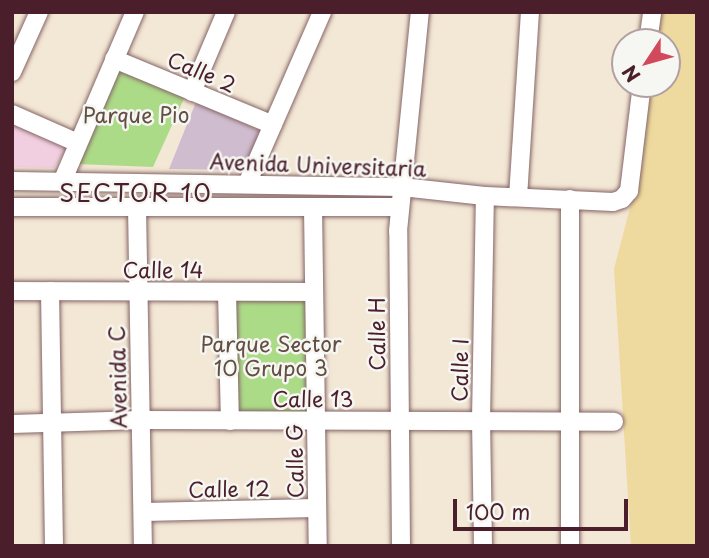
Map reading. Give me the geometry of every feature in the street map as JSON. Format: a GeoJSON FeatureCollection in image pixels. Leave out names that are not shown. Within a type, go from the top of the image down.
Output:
{"type":"FeatureCollection","features":[{"type":"Feature","properties":{"kind":"street"},"geometry":{"type":"LineString","coordinates":[[12,72],[39,12]]}},
{"type":"Feature","properties":{"kind":"street"},"geometry":{"type":"LineString","coordinates":[[62,182],[135,12]]}},
{"type":"Feature","properties":{"kind":"street"},"geometry":{"type":"LineString","coordinates":[[192,92],[226,12]]}},
{"type":"Feature","properties":{"kind":"street"},"geometry":{"type":"LineString","coordinates":[[247,184],[322,12]]}},
{"type":"Feature","properties":{"kind":"street","name":"Calle H"},"geometry":{"type":"LineString","coordinates":[[401,546],[400,207],[420,12]]}},
{"type":"Feature","properties":{"kind":"street"},"geometry":{"type":"LineString","coordinates":[[518,197],[530,12]]}},
{"type":"Feature","properties":{"kind":"street","name":"Calle 2"},"geometry":{"type":"LineString","coordinates":[[114,59],[273,125]]}},
{"type":"Feature","properties":{"kind":"street","name":"Avenida Universitaria"},"geometry":{"type":"LineString","coordinates":[[12,181],[402,187],[485,196],[613,202],[622,199],[629,191],[640,98]]}},
{"type":"Feature","properties":{"kind":"street"},"geometry":{"type":"LineString","coordinates":[[12,114],[78,143]]}},
{"type":"Feature","properties":{"kind":"street","name":"Calle I"},"geometry":{"type":"LineString","coordinates":[[483,546],[481,421],[485,196]]}},
{"type":"Feature","properties":{"kind":"street"},"geometry":{"type":"LineString","coordinates":[[570,199],[570,546]]}},
{"type":"Feature","properties":{"kind":"street","name":"Avenida Universitaria"},"geometry":{"type":"LineString","coordinates":[[12,207],[400,207]]}},
{"type":"Feature","properties":{"kind":"street","name":"Avenida C"},"geometry":{"type":"LineString","coordinates":[[137,207],[143,546]]}},
{"type":"Feature","properties":{"kind":"street","name":"Calle G"},"geometry":{"type":"LineString","coordinates":[[313,207],[318,546]]}},
{"type":"Feature","properties":{"kind":"street","name":"Calle 14"},"geometry":{"type":"LineString","coordinates":[[12,291],[314,292]]}},
{"type":"Feature","properties":{"kind":"street"},"geometry":{"type":"LineString","coordinates":[[50,291],[54,546]]}},
{"type":"Feature","properties":{"kind":"street"},"geometry":{"type":"LineString","coordinates":[[227,292],[230,421]]}},
{"type":"Feature","properties":{"kind":"street","name":"Calle 13"},"geometry":{"type":"LineString","coordinates":[[12,424],[141,420],[614,422]]}},
{"type":"Feature","properties":{"kind":"street","name":"Calle 12"},"geometry":{"type":"LineString","coordinates":[[142,512],[317,508]]}},
{"type":"Feature","properties":{"kind":"shaded area"},"geometry":{"type":"Polygon","coordinates":[[[196,102],[261,131],[245,170],[169,169],[196,102]]]}},
{"type":"Feature","properties":{"kind":"shaded area"},"geometry":{"type":"Polygon","coordinates":[[[12,122],[68,147],[54,168],[12,167],[12,122]]]}},
{"type":"Feature","properties":{"kind":"green space","name":"Parque Pio"},"geometry":{"type":"Polygon","coordinates":[[[116,64],[186,94],[153,167],[76,164],[116,64]]]}},
{"type":"Feature","properties":{"kind":"green space","name":"Parque Sector 10 Grupo 3"},"geometry":{"type":"Polygon","coordinates":[[[307,297],[307,413],[235,413],[234,298],[307,297]]]}},
{"type":"Feature","properties":{"kind":"sand"},"geometry":{"type":"Polygon","coordinates":[[[658,12],[697,12],[697,546],[631,546],[614,269],[632,200],[647,98],[681,98],[681,28],[656,28],[658,12]]]}},
{"type":"Feature","properties":{"kind":"district","name":"SECTOR 10"},"geometry":{"type":"Point","coordinates":[136,193]}}]}
